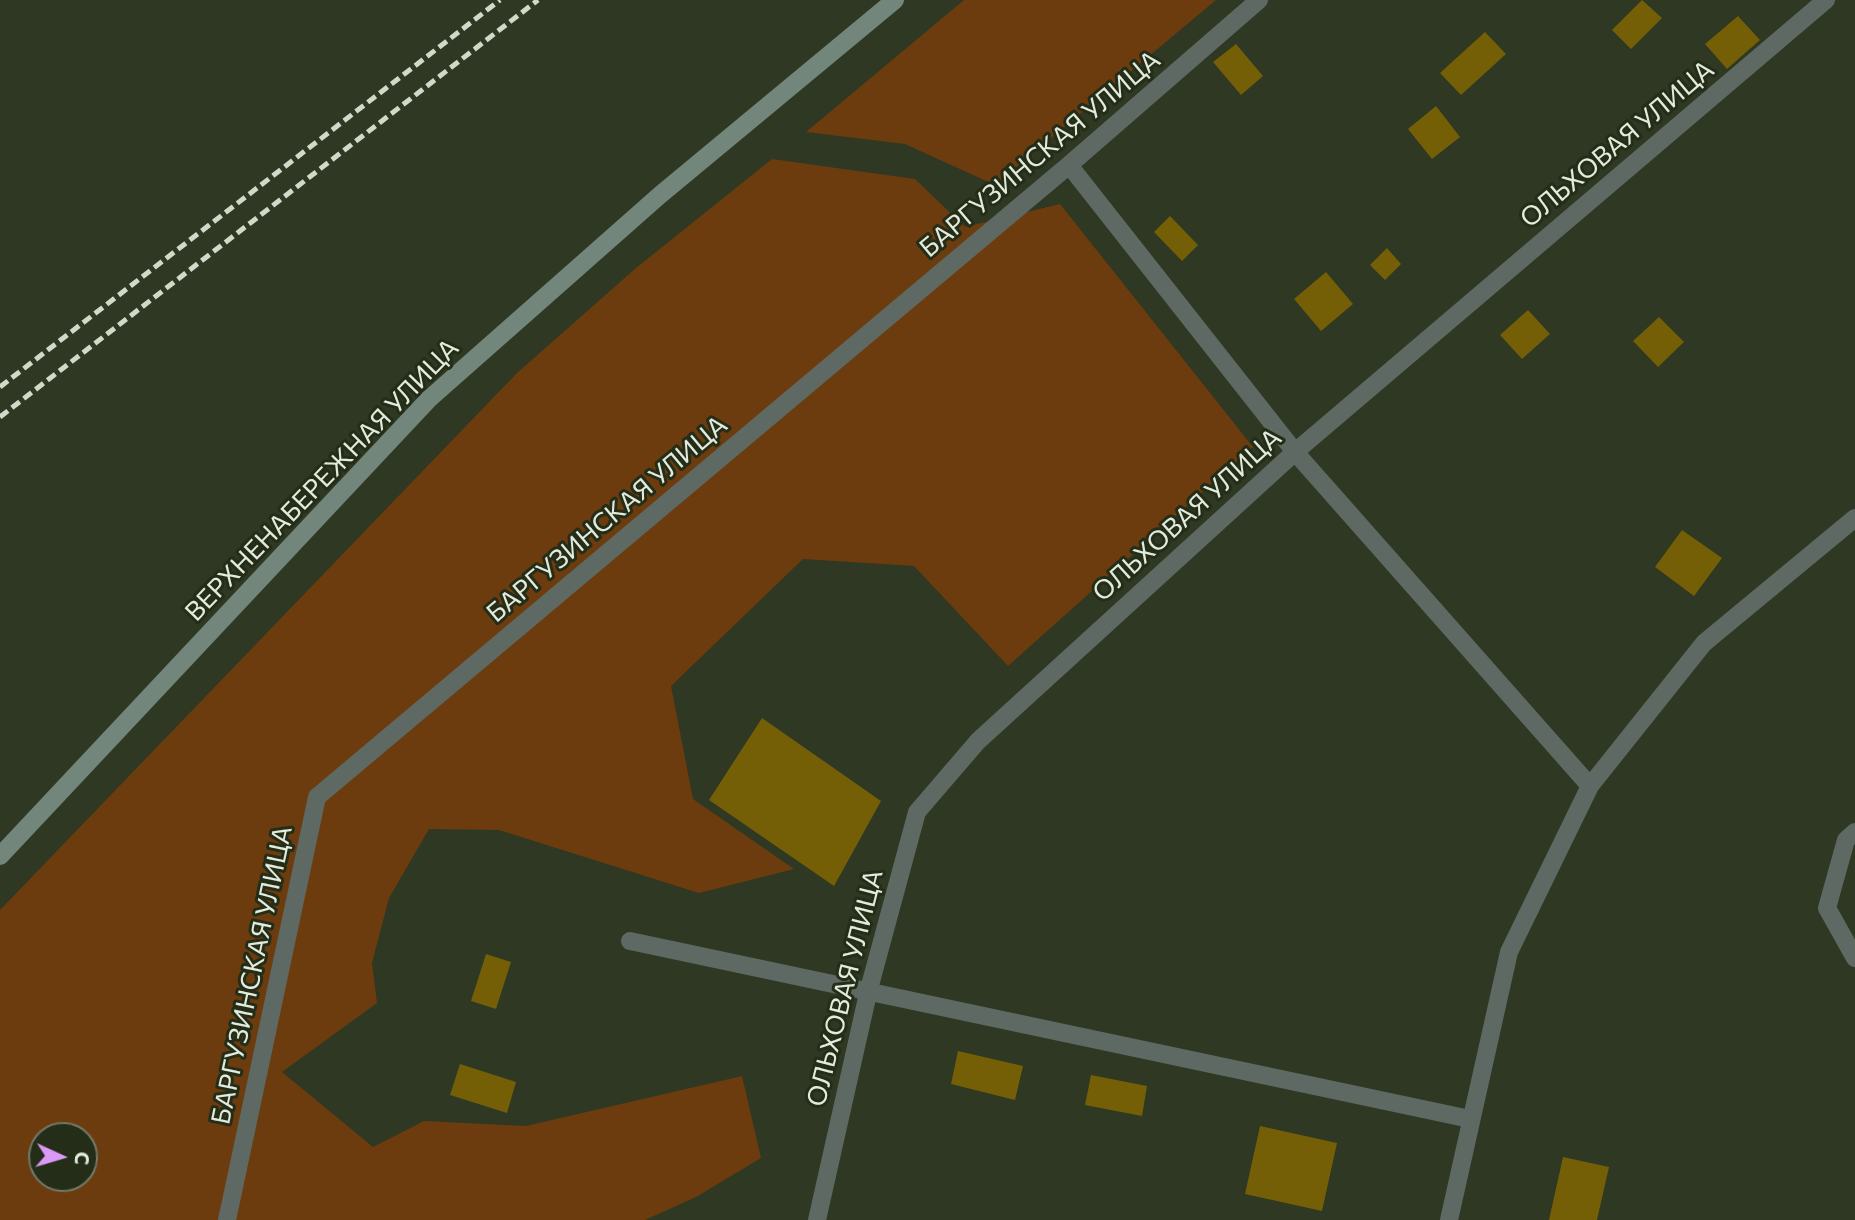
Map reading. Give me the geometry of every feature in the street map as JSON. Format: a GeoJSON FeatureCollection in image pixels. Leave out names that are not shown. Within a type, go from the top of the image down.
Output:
{"type":"FeatureCollection","features":[{"type":"Feature","properties":{"kind":"street","name":"ВЕРХНЕНАБЕРЕЖНАЯ УЛИЦА"},"geometry":{"type":"LineString","coordinates":[[0,856],[429,399],[660,195],[895,0]]}},
{"type":"Feature","properties":{"kind":"street","name":"БАРГУЗИНСКАЯ УЛИЦА"},"geometry":{"type":"LineString","coordinates":[[226,1220],[317,797],[1069,165],[1259,0]]}},
{"type":"Feature","properties":{"kind":"street","name":"ОЛЬХОВАЯ УЛИЦА"},"geometry":{"type":"LineString","coordinates":[[817,1220],[869,989],[917,811],[978,741],[1295,452],[1826,0]]}},
{"type":"Feature","properties":{"kind":"street"},"geometry":{"type":"LineString","coordinates":[[1069,165],[1295,452],[1590,786]]}},
{"type":"Feature","properties":{"kind":"street"},"geometry":{"type":"LineString","coordinates":[[1449,1220],[1509,952],[1590,786],[1704,643],[1855,518]]}},
{"type":"Feature","properties":{"kind":"street"},"geometry":{"type":"LineString","coordinates":[[1855,832],[1846,840],[1827,908],[1855,958]]}},
{"type":"Feature","properties":{"kind":"street"},"geometry":{"type":"LineString","coordinates":[[630,941],[869,989],[1470,1119]]}},
{"type":"Feature","properties":{"kind":"shaded area"},"geometry":{"type":"Polygon","coordinates":[[[964,0],[1216,0],[995,185],[905,144],[806,132],[964,0]]]}},
{"type":"Feature","properties":{"kind":"shaded area"},"geometry":{"type":"Polygon","coordinates":[[[772,159],[915,179],[965,227],[1060,204],[1253,447],[1008,666],[914,566],[803,559],[671,686],[693,799],[794,869],[699,893],[499,830],[429,829],[389,898],[372,963],[377,1003],[282,1072],[373,1147],[424,1121],[526,1126],[742,1076],[761,1158],[696,1197],[645,1220],[0,1220],[0,910],[517,373],[636,268],[772,159]]]}},
{"type":"Feature","properties":{"kind":"building"},"geometry":{"type":"Polygon","coordinates":[[[1642,0],[1662,18],[1631,49],[1612,30],[1642,0]]]}},
{"type":"Feature","properties":{"kind":"building"},"geometry":{"type":"Polygon","coordinates":[[[1738,16],[1760,40],[1727,69],[1705,44],[1738,16]]]}},
{"type":"Feature","properties":{"kind":"building"},"geometry":{"type":"Polygon","coordinates":[[[1485,32],[1506,54],[1461,95],[1440,73],[1485,32]]]}},
{"type":"Feature","properties":{"kind":"building"},"geometry":{"type":"Polygon","coordinates":[[[1236,44],[1263,76],[1241,95],[1213,62],[1236,44]]]}},
{"type":"Feature","properties":{"kind":"building"},"geometry":{"type":"Polygon","coordinates":[[[1436,106],[1460,137],[1432,159],[1408,129],[1436,106]]]}},
{"type":"Feature","properties":{"kind":"building"},"geometry":{"type":"Polygon","coordinates":[[[1170,216],[1198,245],[1182,261],[1154,232],[1170,216]]]}},
{"type":"Feature","properties":{"kind":"building"},"geometry":{"type":"Polygon","coordinates":[[[1387,248],[1401,264],[1385,280],[1370,265],[1387,248]]]}},
{"type":"Feature","properties":{"kind":"building"},"geometry":{"type":"Polygon","coordinates":[[[1326,272],[1353,304],[1321,331],[1294,299],[1326,272]]]}},
{"type":"Feature","properties":{"kind":"building"},"geometry":{"type":"Polygon","coordinates":[[[1528,310],[1550,334],[1522,359],[1500,335],[1528,310]]]}},
{"type":"Feature","properties":{"kind":"building"},"geometry":{"type":"Polygon","coordinates":[[[1659,317],[1684,342],[1658,367],[1633,341],[1659,317]]]}},
{"type":"Feature","properties":{"kind":"building"},"geometry":{"type":"Polygon","coordinates":[[[1682,530],[1722,558],[1694,596],[1655,567],[1682,530]]]}},
{"type":"Feature","properties":{"kind":"building"},"geometry":{"type":"Polygon","coordinates":[[[762,718],[881,801],[834,886],[709,800],[762,718]]]}},
{"type":"Feature","properties":{"kind":"building"},"geometry":{"type":"Polygon","coordinates":[[[486,954],[511,962],[496,1009],[471,1001],[486,954]]]}},
{"type":"Feature","properties":{"kind":"building"},"geometry":{"type":"Polygon","coordinates":[[[958,1051],[1023,1066],[1015,1100],[951,1084],[958,1051]]]}},
{"type":"Feature","properties":{"kind":"building"},"geometry":{"type":"Polygon","coordinates":[[[460,1064],[516,1082],[507,1113],[450,1095],[460,1064]]]}},
{"type":"Feature","properties":{"kind":"building"},"geometry":{"type":"Polygon","coordinates":[[[1091,1075],[1147,1086],[1142,1116],[1085,1105],[1091,1075]]]}},
{"type":"Feature","properties":{"kind":"building"},"geometry":{"type":"Polygon","coordinates":[[[1260,1126],[1337,1143],[1322,1211],[1245,1194],[1260,1126]]]}},
{"type":"Feature","properties":{"kind":"building"},"geometry":{"type":"Polygon","coordinates":[[[1563,1157],[1609,1167],[1597,1220],[1549,1220],[1563,1157]]]}},
{"type":"Feature","properties":{"kind":"railway"},"geometry":{"type":"LineString","coordinates":[[0,387],[500,0]]}},
{"type":"Feature","properties":{"kind":"railway"},"geometry":{"type":"LineString","coordinates":[[0,417],[538,0]]}}]}
